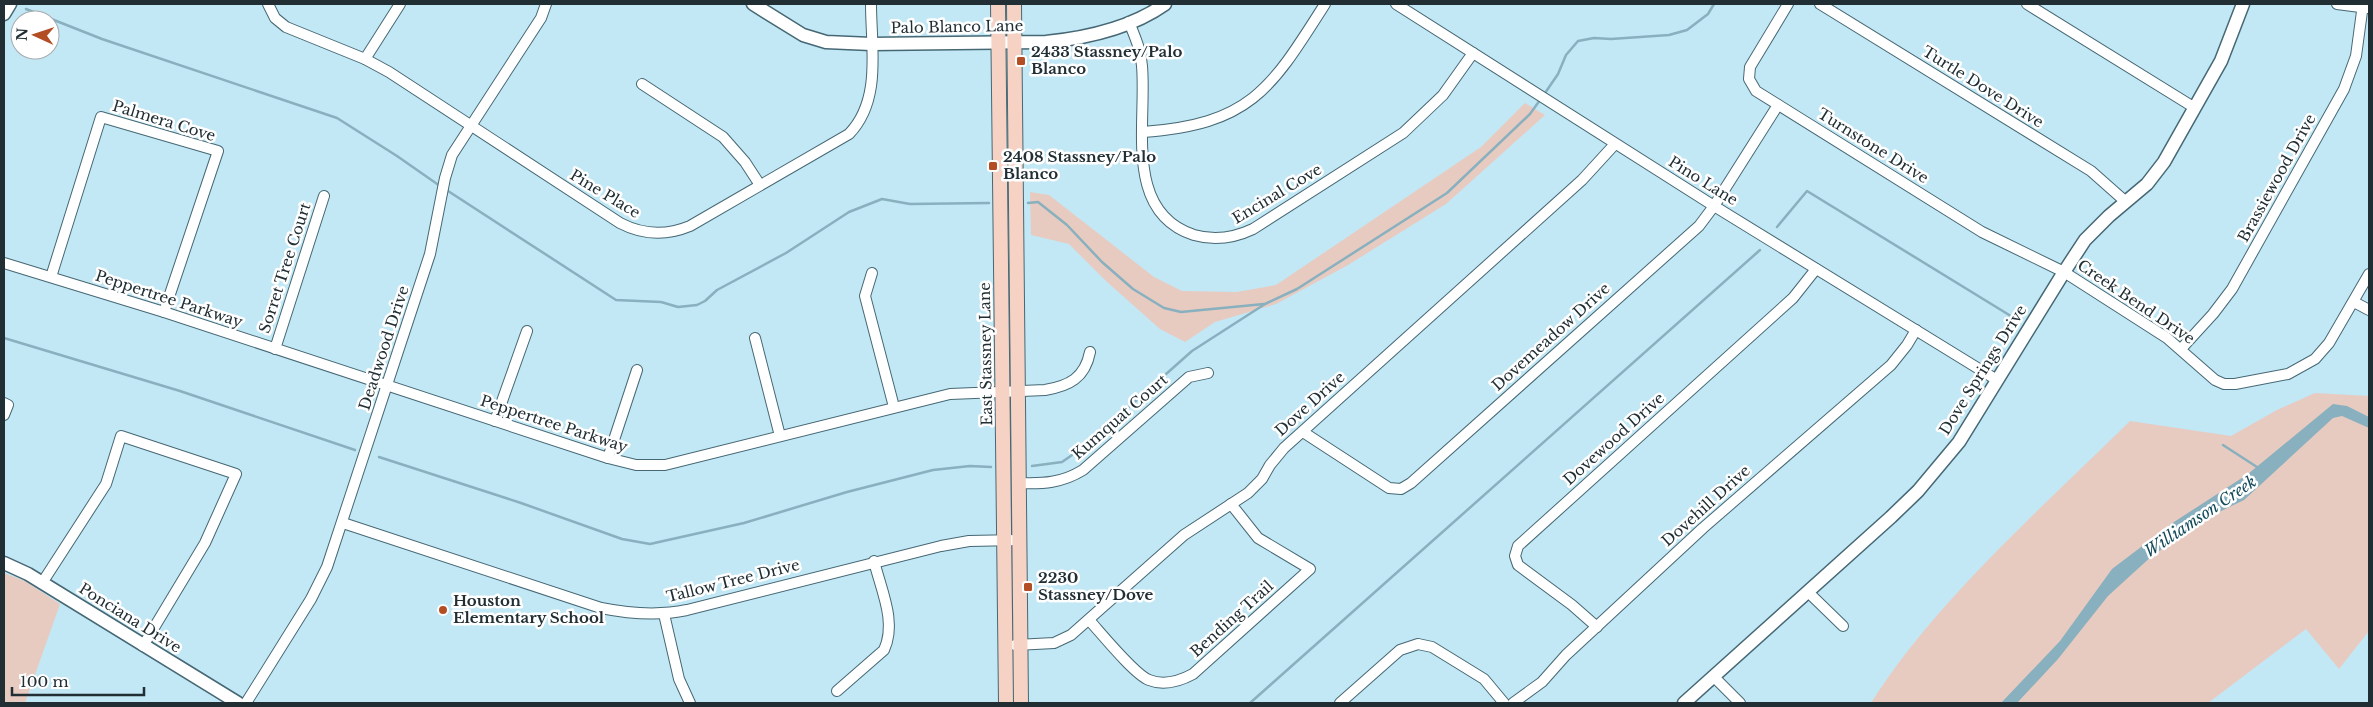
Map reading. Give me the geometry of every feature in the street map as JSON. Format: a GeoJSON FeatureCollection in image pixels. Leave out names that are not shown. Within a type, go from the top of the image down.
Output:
{"type":"FeatureCollection","features":[{"type":"Feature","properties":{"kind":"main road","name":"East Stassney Lane"},"geometry":{"type":"LineString","coordinates":[[998,4],[1006,703]]}},
{"type":"Feature","properties":{"kind":"main road"},"geometry":{"type":"LineString","coordinates":[[1014,4],[1021,703]]}},
{"type":"Feature","properties":{"kind":"street"},"geometry":{"type":"LineString","coordinates":[[4,14],[10,4]]}},
{"type":"Feature","properties":{"kind":"street","name":"Pine Place"},"geometry":{"type":"LineString","coordinates":[[268,4],[276,18],[286,27],[365,59],[389,72],[620,224],[645,232],[672,232],[690,226],[849,134],[858,124],[866,109],[872,91],[871,4]]}},
{"type":"Feature","properties":{"kind":"street"},"geometry":{"type":"LineString","coordinates":[[365,59],[400,4]]}},
{"type":"Feature","properties":{"kind":"street","name":"Deadwood Drive"},"geometry":{"type":"LineString","coordinates":[[246,703],[311,599],[327,567],[430,254],[444,182],[452,155],[541,18],[546,4]]}},
{"type":"Feature","properties":{"kind":"street","name":"Palo Blanco Lane"},"geometry":{"type":"LineString","coordinates":[[753,4],[792,29],[814,39],[841,44],[999,43],[1071,39],[1129,22],[1165,4]]}},
{"type":"Feature","properties":{"kind":"street"},"geometry":{"type":"LineString","coordinates":[[1143,132],[1176,130],[1204,124],[1233,112],[1249,102],[1264,90],[1281,72],[1326,4]]}},
{"type":"Feature","properties":{"kind":"street","name":"Pino Lane"},"geometry":{"type":"LineString","coordinates":[[1396,4],[1714,206],[1997,380]]}},
{"type":"Feature","properties":{"kind":"street","name":"Turnstone Drive"},"geometry":{"type":"LineString","coordinates":[[1788,4],[1750,67],[1749,73],[1752,86],[1756,91],[1982,232],[2064,272]]}},
{"type":"Feature","properties":{"kind":"street","name":"Turtle Dove Drive"},"geometry":{"type":"LineString","coordinates":[[1820,4],[2091,171],[2126,202]]}},
{"type":"Feature","properties":{"kind":"street"},"geometry":{"type":"LineString","coordinates":[[2027,4],[2195,108]]}},
{"type":"Feature","properties":{"kind":"street","name":"Dove Springs Drive"},"geometry":{"type":"LineString","coordinates":[[1684,703],[1918,491],[1959,442],[2064,272],[2096,228],[2156,173],[2221,61],[2243,4]]}},
{"type":"Feature","properties":{"kind":"street"},"geometry":{"type":"LineString","coordinates":[[2337,4],[2365,7]]}},
{"type":"Feature","properties":{"kind":"street","name":"Brassiewood Drive"},"geometry":{"type":"LineString","coordinates":[[2181,349],[2213,314],[2232,288],[2344,89],[2356,56],[2365,7]]}},
{"type":"Feature","properties":{"kind":"street","name":"Encinal Cove"},"geometry":{"type":"LineString","coordinates":[[1129,22],[1141,58],[1143,165],[1146,185],[1159,211],[1172,224],[1195,235],[1217,239],[1236,236],[1254,229],[1403,133],[1443,95],[1473,53]]}},
{"type":"Feature","properties":{"kind":"street"},"geometry":{"type":"LineString","coordinates":[[642,84],[723,137],[745,162],[760,185]]}},
{"type":"Feature","properties":{"kind":"street","name":"Dovemeadow Drive"},"geometry":{"type":"LineString","coordinates":[[1303,432],[1389,488],[1401,489],[1411,483],[1698,226],[1714,206],[1778,105]]}},
{"type":"Feature","properties":{"kind":"street","name":"Palmera Cove"},"geometry":{"type":"LineString","coordinates":[[52,277],[101,117],[218,151],[164,312]]}},
{"type":"Feature","properties":{"kind":"street","name":"Dove Drive"},"geometry":{"type":"LineString","coordinates":[[1006,644],[1021,645],[1054,642],[1071,635],[1184,535],[1248,494],[1262,479],[1270,465],[1284,448],[1582,180],[1615,144]]}},
{"type":"Feature","properties":{"kind":"street","name":"Sorret Tree Court"},"geometry":{"type":"LineString","coordinates":[[275,349],[324,196]]}},
{"type":"Feature","properties":{"kind":"street","name":"Peppertree Parkway"},"geometry":{"type":"LineString","coordinates":[[4,263],[164,312],[608,458],[636,465],[665,465],[950,394],[1045,390],[1073,382],[1088,365],[1090,352]]}},
{"type":"Feature","properties":{"kind":"street","name":"Dovewood Drive"},"geometry":{"type":"LineString","coordinates":[[1597,627],[1572,605],[1518,566],[1515,556],[1518,546],[1782,308],[1802,288],[1816,269]]}},
{"type":"Feature","properties":{"kind":"street","name":"Creek Bend Drive"},"geometry":{"type":"LineString","coordinates":[[2064,272],[2181,349],[2215,380],[2224,384],[2235,384],[2288,374],[2306,366],[2323,352],[2369,274]]}},
{"type":"Feature","properties":{"kind":"street"},"geometry":{"type":"LineString","coordinates":[[872,273],[865,296],[894,407]]}},
{"type":"Feature","properties":{"kind":"street"},"geometry":{"type":"LineString","coordinates":[[2354,302],[2369,310]]}},
{"type":"Feature","properties":{"kind":"street","name":"Dovehill Drive"},"geometry":{"type":"LineString","coordinates":[[1514,703],[1542,682],[1566,655],[1702,528],[1891,365],[1916,330]]}},
{"type":"Feature","properties":{"kind":"street"},"geometry":{"type":"LineString","coordinates":[[495,420],[527,331]]}},
{"type":"Feature","properties":{"kind":"street"},"geometry":{"type":"LineString","coordinates":[[755,338],[780,436]]}},
{"type":"Feature","properties":{"kind":"street"},"geometry":{"type":"LineString","coordinates":[[608,458],[637,370]]}},
{"type":"Feature","properties":{"kind":"street","name":"Kumquat Court"},"geometry":{"type":"LineString","coordinates":[[1019,479],[1052,483],[1073,476],[1083,470],[1189,377],[1208,373]]}},
{"type":"Feature","properties":{"kind":"street"},"geometry":{"type":"LineString","coordinates":[[4,403],[8,404],[4,415]]}},
{"type":"Feature","properties":{"kind":"street"},"geometry":{"type":"LineString","coordinates":[[42,583],[106,484],[121,436],[236,474],[206,544],[143,646]]}},
{"type":"Feature","properties":{"kind":"street","name":"Bending Trail"},"geometry":{"type":"LineString","coordinates":[[1089,620],[1136,670],[1148,680],[1165,682],[1181,680],[1193,674],[1310,569],[1258,538],[1230,504]]}},
{"type":"Feature","properties":{"kind":"street","name":"Tallow Tree Drive"},"geometry":{"type":"LineString","coordinates":[[342,523],[601,608],[630,613],[664,614],[874,561],[954,543],[1020,540]]}},
{"type":"Feature","properties":{"kind":"street"},"geometry":{"type":"LineString","coordinates":[[837,692],[884,650],[888,641],[890,623],[874,561]]}},
{"type":"Feature","properties":{"kind":"street","name":"Ponciana Drive"},"geometry":{"type":"LineString","coordinates":[[4,563],[42,583],[238,703]]}},
{"type":"Feature","properties":{"kind":"street"},"geometry":{"type":"LineString","coordinates":[[1808,592],[1844,626]]}},
{"type":"Feature","properties":{"kind":"street"},"geometry":{"type":"LineString","coordinates":[[664,614],[679,679],[690,703]]}},
{"type":"Feature","properties":{"kind":"street"},"geometry":{"type":"LineString","coordinates":[[1340,703],[1400,650],[1418,644],[1432,647],[1484,679],[1504,703]]}},
{"type":"Feature","properties":{"kind":"street"},"geometry":{"type":"LineString","coordinates":[[1714,677],[1740,703]]}},
{"type":"Feature","properties":{"kind":"shaded area"},"geometry":{"type":"Polygon","coordinates":[[[1525,103],[1545,115],[1446,204],[1348,265],[1276,304],[1215,322],[1185,342],[1160,329],[1106,281],[1069,244],[1031,235],[1030,192],[1049,195],[1154,277],[1182,291],[1237,292],[1276,285],[1481,147],[1525,103]]]}},
{"type":"Feature","properties":{"kind":"shaded area"},"geometry":{"type":"Polygon","coordinates":[[[2315,393],[2369,396],[2369,631],[2339,669],[2306,629],[2208,703],[1871,703],[1897,665],[1959,591],[2027,521],[2130,421],[2231,436],[2277,410],[2315,393]]]}},
{"type":"Feature","properties":{"kind":"shaded area"},"geometry":{"type":"Polygon","coordinates":[[[4,573],[25,581],[60,604],[25,703],[4,703],[4,573]]]}},
{"type":"Feature","properties":{"kind":"water","name":"Williamson Creek"},"geometry":{"type":"Polygon","coordinates":[[[2333,404],[2347,406],[2369,417],[2369,428],[2342,416],[2333,418],[2244,500],[2217,513],[2153,555],[2108,596],[2058,659],[2017,703],[2001,703],[2060,641],[2112,569],[2174,522],[2248,474],[2333,404]]]}},
{"type":"Feature","properties":{"kind":"waterway"},"geometry":{"type":"LineString","coordinates":[[1543,96],[1558,74],[1566,55],[1578,41],[1594,38],[1611,39],[1669,35],[1687,30],[1708,14],[1714,4]]}},
{"type":"Feature","properties":{"kind":"waterway"},"geometry":{"type":"LineString","coordinates":[[26,9],[102,39],[337,118],[440,186]]}},
{"type":"Feature","properties":{"kind":"waterway"},"geometry":{"type":"LineString","coordinates":[[1032,466],[1062,462],[1085,446],[1192,351],[1265,304],[1297,289],[1447,193],[1530,114],[1540,100]]}},
{"type":"Feature","properties":{"kind":"waterway"},"geometry":{"type":"LineString","coordinates":[[445,189],[616,300],[661,302],[678,307],[697,305],[705,301],[717,290],[786,253],[849,212],[882,199],[910,204],[989,203]]}},
{"type":"Feature","properties":{"kind":"waterway"},"geometry":{"type":"LineString","coordinates":[[1777,227],[1807,191],[2019,321]]}},
{"type":"Feature","properties":{"kind":"waterway"},"geometry":{"type":"LineString","coordinates":[[1028,203],[1038,202],[1067,225],[1102,262],[1133,289],[1164,308],[1181,312],[1264,304]]}},
{"type":"Feature","properties":{"kind":"waterway"},"geometry":{"type":"LineString","coordinates":[[1250,703],[1760,250]]}},
{"type":"Feature","properties":{"kind":"waterway"},"geometry":{"type":"LineString","coordinates":[[4,338],[180,391],[355,450]]}},
{"type":"Feature","properties":{"kind":"waterway","name":"Williamson Creek"},"geometry":{"type":"LineString","coordinates":[[2223,445],[2260,469]]}},
{"type":"Feature","properties":{"kind":"waterway"},"geometry":{"type":"LineString","coordinates":[[379,457],[521,503],[622,539],[650,544],[744,523],[847,492],[933,470],[970,466],[991,467]]}},
{"type":"Feature","properties":{"kind":"place","name":"2433 Stassney/Palo Blanco"},"geometry":{"type":"Point","coordinates":[1021,61]}},
{"type":"Feature","properties":{"kind":"place","name":"2408 Stassney/Palo Blanco"},"geometry":{"type":"Point","coordinates":[993,166]}},
{"type":"Feature","properties":{"kind":"place","name":"2230 Stassney/Dove"},"geometry":{"type":"Point","coordinates":[1028,587]}},
{"type":"Feature","properties":{"kind":"place","name":"Houston Elementary School"},"geometry":{"type":"Point","coordinates":[443,610]}}]}
